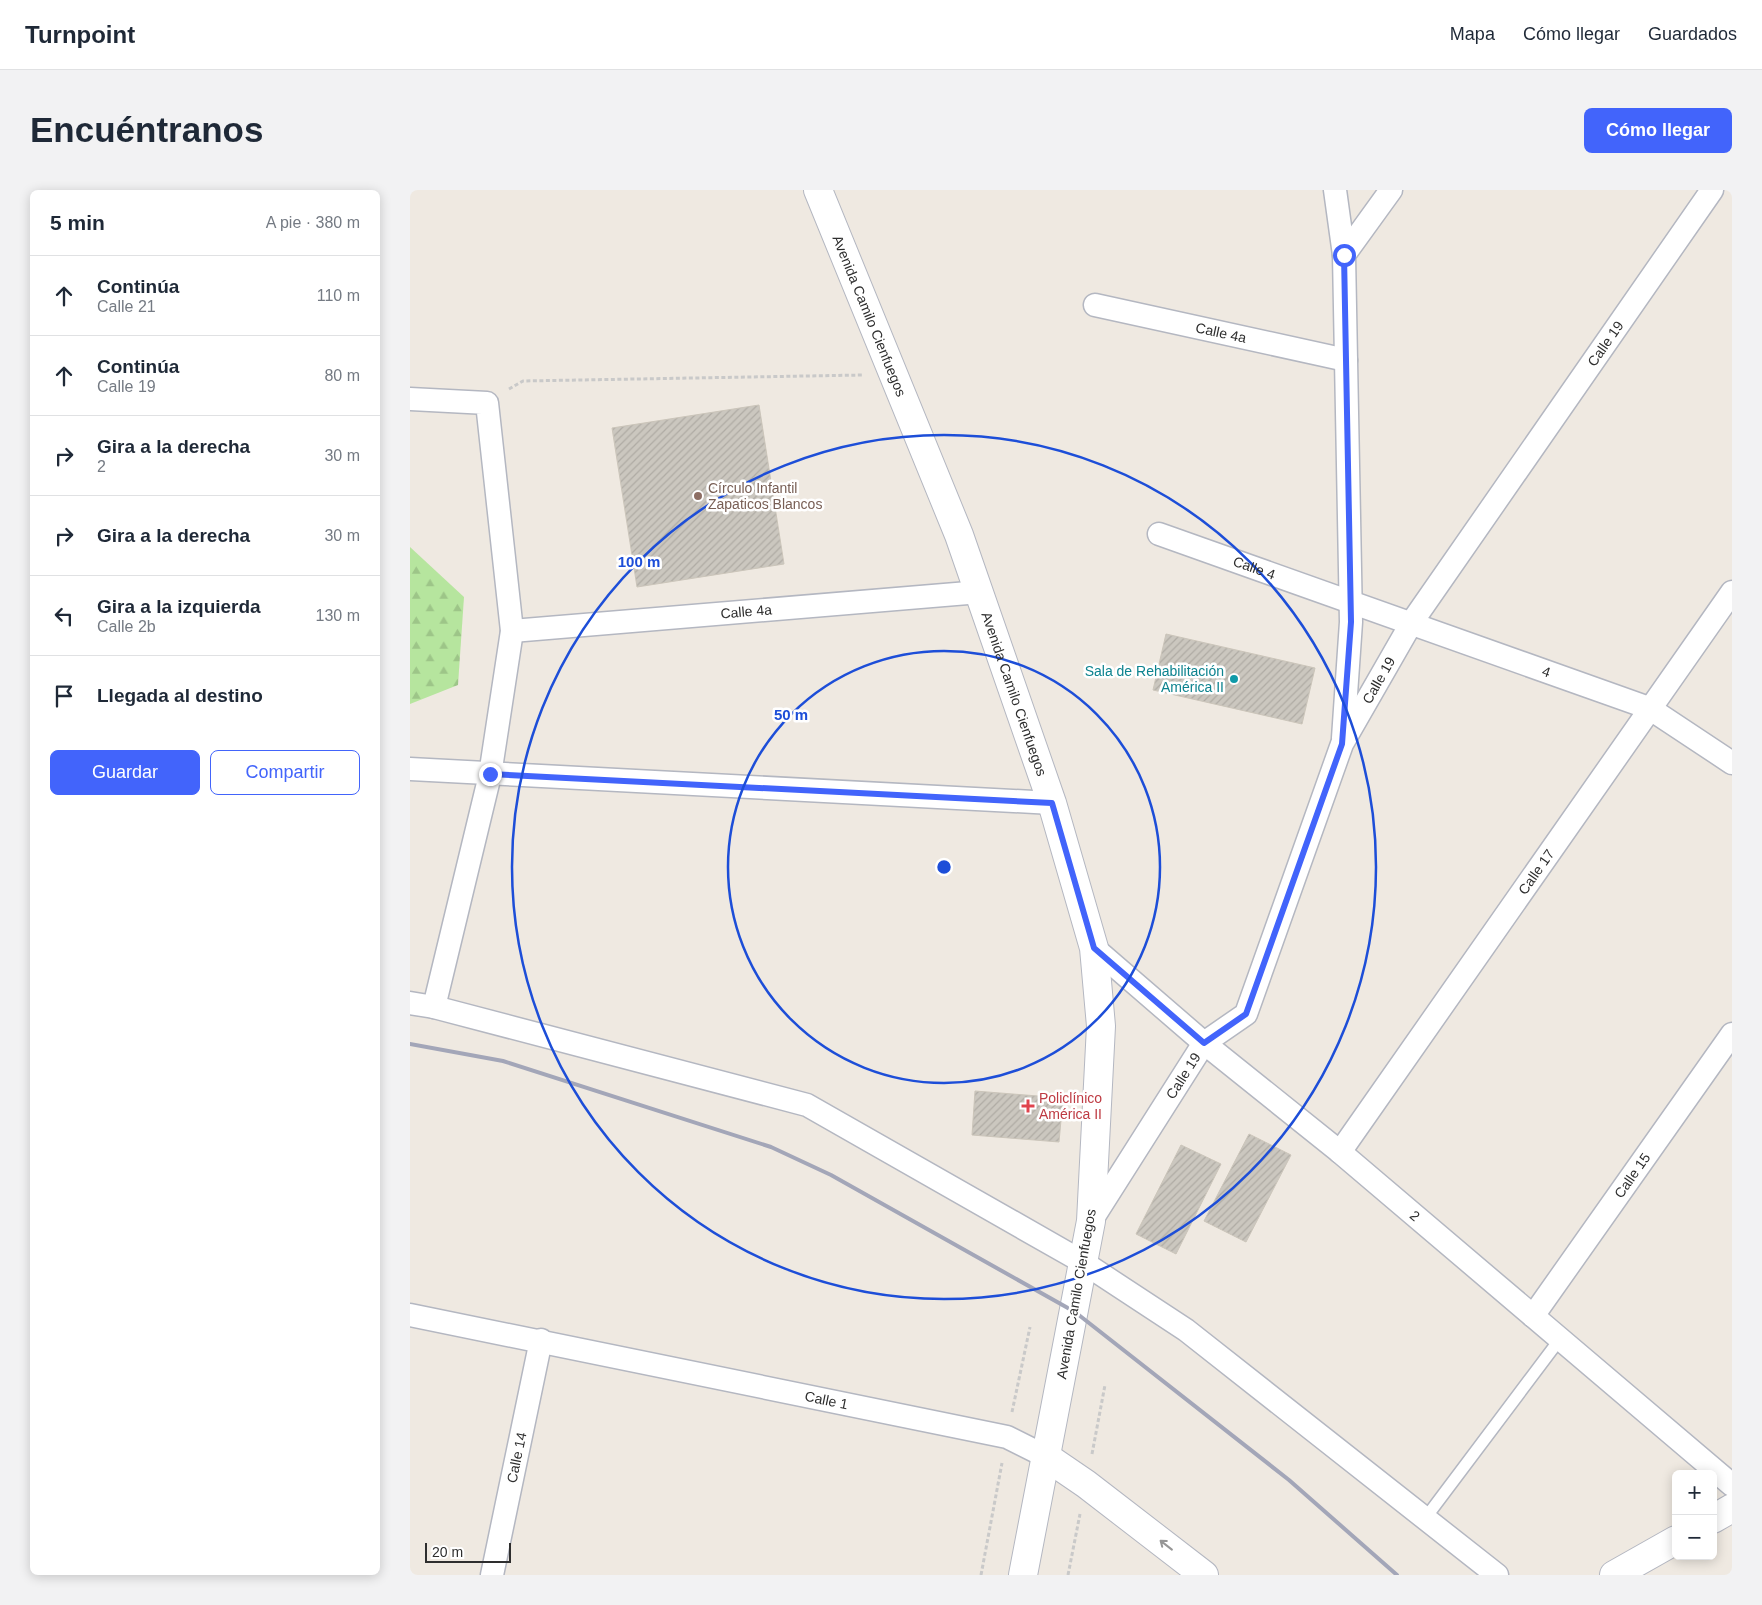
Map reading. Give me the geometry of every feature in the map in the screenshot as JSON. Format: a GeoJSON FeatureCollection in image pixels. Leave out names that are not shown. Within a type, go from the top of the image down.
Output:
{"type":"FeatureCollection","features":[{"type":"Feature","properties":{"kind":"street","name":"Avenida Camilo Cienfuegos"},"geometry":{"type":"LineString","coordinates":[[818,190],[959,535],[980,592],[1052,803],[1094,948],[1102,1026],[1091,1221],[1081,1261],[1075,1312],[1023,1575]]}},
{"type":"Feature","properties":{"kind":"street"},"geometry":{"type":"LineString","coordinates":[[1336,190],[1344,255],[1351,602],[1342,744]]}},
{"type":"Feature","properties":{"kind":"street"},"geometry":{"type":"LineString","coordinates":[[1344,255],[1391,190]]}},
{"type":"Feature","properties":{"kind":"street","name":"Calle 19"},"geometry":{"type":"LineString","coordinates":[[1091,1221],[1204,1043],[1246,1014],[1342,744],[1412,622],[1712,190]]}},
{"type":"Feature","properties":{"kind":"street","name":"Calle 4a"},"geometry":{"type":"LineString","coordinates":[[1095,305],[1346,360]]}},
{"type":"Feature","properties":{"kind":"street"},"geometry":{"type":"LineString","coordinates":[[410,399],[487,403],[512,631],[490,774],[434,1007]]}},
{"type":"Feature","properties":{"kind":"street","name":"Calle 4"},"geometry":{"type":"LineString","coordinates":[[1159,534],[1351,602]]}},
{"type":"Feature","properties":{"kind":"street","name":"Calle 4a"},"geometry":{"type":"LineString","coordinates":[[512,631],[980,592]]}},
{"type":"Feature","properties":{"kind":"street","name":"Calle 17"},"geometry":{"type":"LineString","coordinates":[[1340,1152],[1732,592]]}},
{"type":"Feature","properties":{"kind":"street","name":"4"},"geometry":{"type":"LineString","coordinates":[[1351,602],[1412,622],[1649,708],[1732,763]]}},
{"type":"Feature","properties":{"kind":"street"},"geometry":{"type":"LineString","coordinates":[[410,768],[490,774],[1052,803]]}},
{"type":"Feature","properties":{"kind":"street","name":"2"},"geometry":{"type":"LineString","coordinates":[[1094,948],[1204,1043],[1340,1152],[1732,1485]]}},
{"type":"Feature","properties":{"kind":"street"},"geometry":{"type":"LineString","coordinates":[[410,1003],[434,1007],[807,1105],[1081,1261],[1186,1330],[1424,1520],[1497,1575]]}},
{"type":"Feature","properties":{"kind":"street","name":"Calle 15"},"geometry":{"type":"LineString","coordinates":[[1533,1316],[1732,1034]]}},
{"type":"Feature","properties":{"kind":"street","name":"Calle 1"},"geometry":{"type":"LineString","coordinates":[[410,1315],[540,1340],[1007,1437],[1046,1456],[1086,1484],[1204,1575]]}},
{"type":"Feature","properties":{"kind":"street","name":"Calle 14"},"geometry":{"type":"LineString","coordinates":[[492,1575],[540,1340]]}},
{"type":"Feature","properties":{"kind":"street"},"geometry":{"type":"LineString","coordinates":[[1717,1517],[1732,1508]]}},
{"type":"Feature","properties":{"kind":"street"},"geometry":{"type":"LineString","coordinates":[[1614,1575],[1672,1542]]}},
{"type":"Feature","properties":{"kind":"lane"},"geometry":{"type":"LineString","coordinates":[[1424,1520],[1560,1340]]}},
{"type":"Feature","properties":{"kind":"path"},"geometry":{"type":"LineString","coordinates":[[487,403],[523,381],[893,374]]}},
{"type":"Feature","properties":{"kind":"green space"},"geometry":{"type":"Polygon","coordinates":[[[410,547],[464,597],[458,685],[410,704],[410,547]]]}},
{"type":"Feature","properties":{"kind":"building","name":"Círculo Infantil Zapaticos Blancos"},"geometry":{"type":"Polygon","coordinates":[[[759,405],[784,564],[637,587],[612,428],[759,405]]]}},
{"type":"Feature","properties":{"kind":"building","name":"Sala de Rehabilitación América II"},"geometry":{"type":"Polygon","coordinates":[[[1166,634],[1315,668],[1302,724],[1153,690],[1166,634]]]}},
{"type":"Feature","properties":{"kind":"building"},"geometry":{"type":"Polygon","coordinates":[[[975,1091],[1063,1098],[1059,1142],[972,1135],[975,1091]]]}},
{"type":"Feature","properties":{"kind":"building"},"geometry":{"type":"Polygon","coordinates":[[[1249,1134],[1291,1155],[1246,1242],[1204,1221],[1249,1134]]]}},
{"type":"Feature","properties":{"kind":"building"},"geometry":{"type":"Polygon","coordinates":[[[1181,1145],[1221,1164],[1176,1254],[1136,1234],[1181,1145]]]}},
{"type":"Feature","properties":{"kind":"railway"},"geometry":{"type":"LineString","coordinates":[[410,1044],[503,1061],[771,1147],[831,1175],[1075,1312],[1289,1480],[1397,1575]]}},
{"type":"Feature","properties":{"kind":"place","name":"Círculo Infantil Zapaticos Blancos"},"geometry":{"type":"Point","coordinates":[698,496]}},
{"type":"Feature","properties":{"kind":"place","name":"Sala de Rehabilitación América II"},"geometry":{"type":"Point","coordinates":[1234,679]}},
{"type":"Feature","properties":{"kind":"place","name":"Policlínico América II"},"geometry":{"type":"Point","coordinates":[1028,1106]}},
{"type":"Feature","properties":{"kind":"route"},"geometry":{"type":"LineString","coordinates":[[490,774],[1052,803],[1094,948],[1204,1043],[1246,1014],[1342,744],[1351,622],[1344,255]]}}]}
